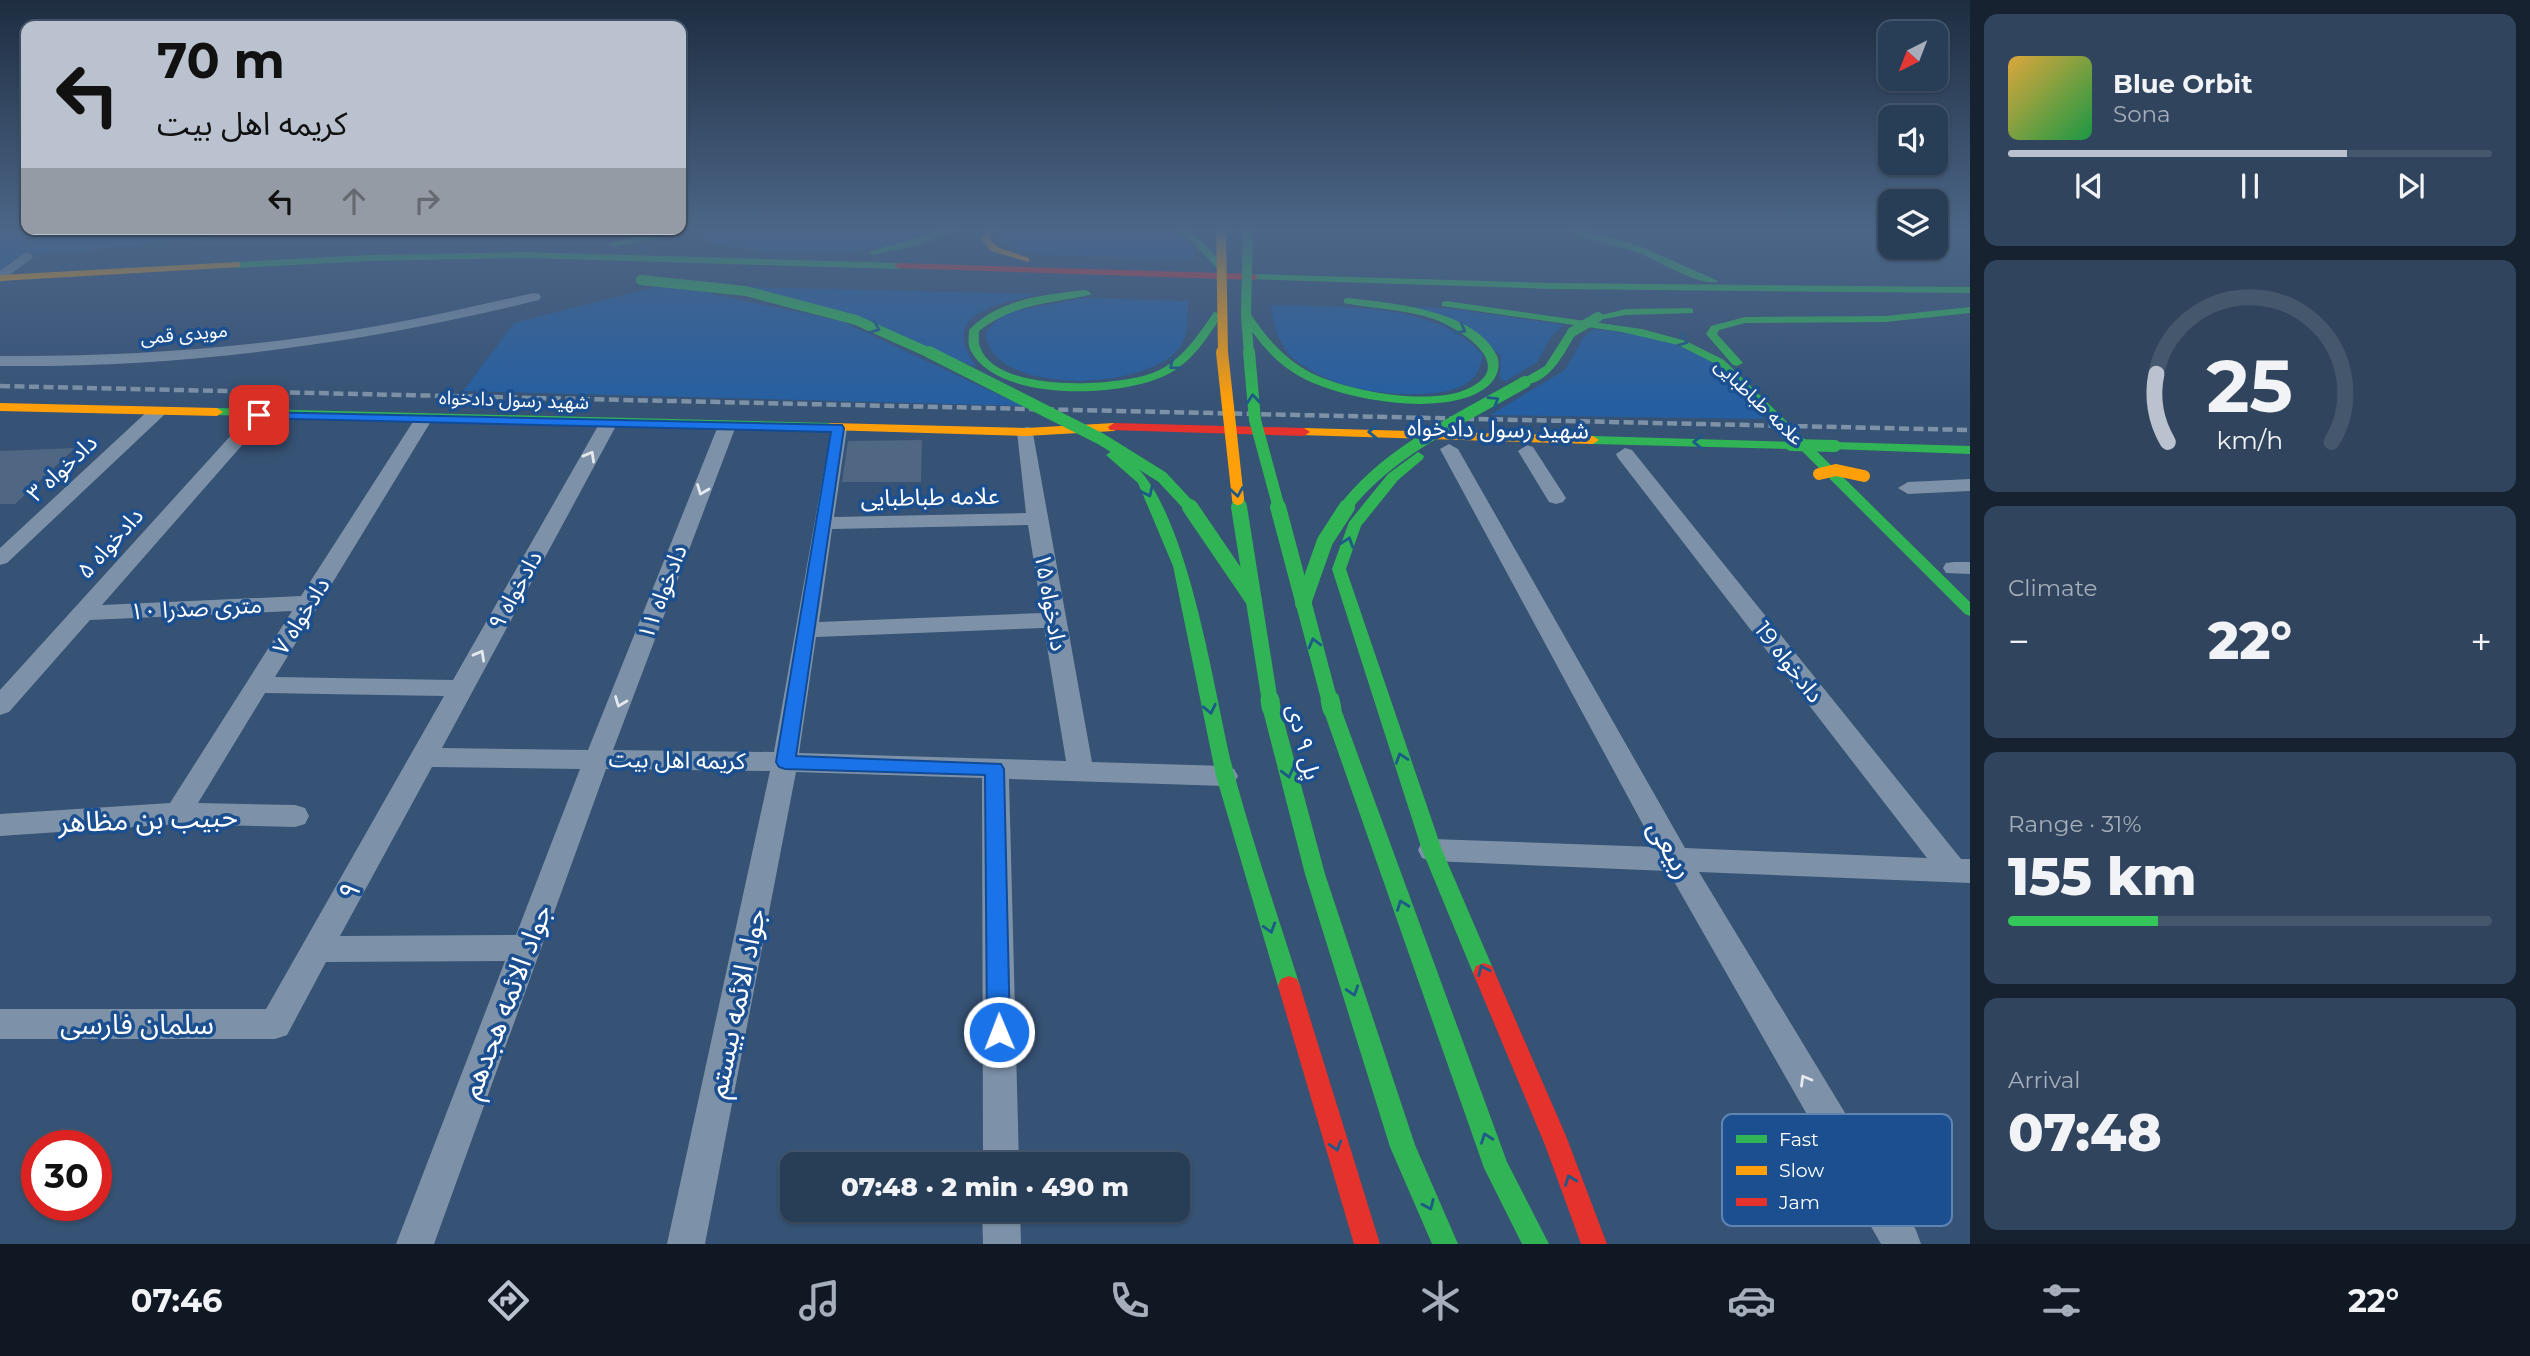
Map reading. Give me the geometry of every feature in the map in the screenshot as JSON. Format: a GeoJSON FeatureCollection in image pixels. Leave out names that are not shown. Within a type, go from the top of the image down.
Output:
{"type":"FeatureCollection","features":[{"type":"Feature","properties":{"kind":"main road"},"geometry":{"type":"LineString","coordinates":[[708,287],[746,291],[856,320],[897,336],[1101,439],[1162,477],[1187,502],[1254,601]]}},
{"type":"Feature","properties":{"kind":"main road","name":"پل ۹ دی"},"geometry":{"type":"LineString","coordinates":[[1219,287],[1225,420],[1271,707],[1315,874],[1403,1147],[1446,1244]]}},
{"type":"Feature","properties":{"kind":"main road"},"geometry":{"type":"LineString","coordinates":[[1242,287],[1967,307]]}},
{"type":"Feature","properties":{"kind":"main road","name":"پل ۹ دی"},"geometry":{"type":"LineString","coordinates":[[1247,287],[1246,315],[1255,420],[1332,709],[1497,1168],[1536,1244]]}},
{"type":"Feature","properties":{"kind":"main road"},"geometry":{"type":"LineString","coordinates":[[1649,287],[1970,290]]}},
{"type":"Feature","properties":{"kind":"main road"},"geometry":{"type":"LineString","coordinates":[[1012,291],[1093,293],[1022,302],[996,312],[974,330],[976,352],[986,363],[1001,372],[1041,384],[1091,388],[1118,386],[1149,379],[1174,366],[1192,349],[1218,314]]}},
{"type":"Feature","properties":{"kind":"main road"},"geometry":{"type":"LineString","coordinates":[[1210,297],[1265,299]]}},
{"type":"Feature","properties":{"kind":"main road"},"geometry":{"type":"LineString","coordinates":[[1586,303],[1675,299]]}},
{"type":"Feature","properties":{"kind":"main road"},"geometry":{"type":"LineString","coordinates":[[1246,315],[1265,345],[1293,369],[1320,383],[1359,395],[1400,401],[1443,397],[1473,390],[1487,380],[1494,367],[1493,356],[1482,342],[1465,330],[1436,317],[1341,301],[1560,304]]}},
{"type":"Feature","properties":{"kind":"main road","name":"علامه طباطبایی"},"geometry":{"type":"LineString","coordinates":[[1446,304],[1604,321],[1679,339],[1708,352],[1970,611]]}},
{"type":"Feature","properties":{"kind":"main road"},"geometry":{"type":"LineString","coordinates":[[1303,603],[1333,524],[1367,484],[1405,457],[1549,368],[1572,332],[1604,321],[1657,310],[1833,313],[1967,307]]}},
{"type":"Feature","properties":{"kind":"main road","name":"علامه طباطبایی"},"geometry":{"type":"LineString","coordinates":[[1967,307],[1885,319],[1745,320],[1715,328],[1711,334],[1970,597]]}},
{"type":"Feature","properties":{"kind":"main road"},"geometry":{"type":"LineString","coordinates":[[1604,321],[1745,320]]}},
{"type":"Feature","properties":{"kind":"main road","name":"شهید رسول دادخواه"},"geometry":{"type":"LineString","coordinates":[[0,407],[608,424],[1026,432],[1110,427],[1599,440],[1970,462]]}},
{"type":"Feature","properties":{"kind":"main road"},"geometry":{"type":"LineString","coordinates":[[1026,432],[1103,450],[1123,461],[1144,482],[1180,566],[1225,776],[1364,1241]]}},
{"type":"Feature","properties":{"kind":"main road","name":"شهید رسول دادخواه"},"geometry":{"type":"LineString","coordinates":[[1026,432],[1143,446]]}},
{"type":"Feature","properties":{"kind":"main road"},"geometry":{"type":"LineString","coordinates":[[1599,440],[1618,454]]}},
{"type":"Feature","properties":{"kind":"main road"},"geometry":{"type":"LineString","coordinates":[[1212,449],[1280,451]]}},
{"type":"Feature","properties":{"kind":"main road","name":"شهید رسول دادخواه"},"geometry":{"type":"LineString","coordinates":[[1372,450],[1449,449],[1618,454],[1796,453]]}},
{"type":"Feature","properties":{"kind":"main road"},"geometry":{"type":"LineString","coordinates":[[1339,569],[1354,525],[1393,477],[1424,450]]}},
{"type":"Feature","properties":{"kind":"main road","name":"شهید رسول دادخواه"},"geometry":{"type":"LineString","coordinates":[[1846,455],[1970,450]]}},
{"type":"Feature","properties":{"kind":"main road"},"geometry":{"type":"LineString","coordinates":[[1796,453],[1967,629]]}},
{"type":"Feature","properties":{"kind":"main road"},"geometry":{"type":"LineString","coordinates":[[1846,455],[1876,489]]}},
{"type":"Feature","properties":{"kind":"main road"},"geometry":{"type":"LineString","coordinates":[[1819,474],[1836,470],[1864,476]]}},
{"type":"Feature","properties":{"kind":"main road"},"geometry":{"type":"LineString","coordinates":[[1180,566],[1192,547],[1216,535],[1250,531],[1285,537],[1317,550],[1339,569],[1432,850],[1557,1145],[1594,1244]]}},
{"type":"Feature","properties":{"kind":"main road"},"geometry":{"type":"LineString","coordinates":[[1956,564],[1970,583]]}},
{"type":"Feature","properties":{"kind":"street","name":"مویدی قمی"},"geometry":{"type":"LineString","coordinates":[[0,361],[139,359],[231,351],[378,331],[534,297]]}},
{"type":"Feature","properties":{"kind":"street"},"geometry":{"type":"LineString","coordinates":[[484,308],[497,325]]}},
{"type":"Feature","properties":{"kind":"street","name":"دادخواه ۳"},"geometry":{"type":"LineString","coordinates":[[0,559],[157,412]]}},
{"type":"Feature","properties":{"kind":"street","name":"دادخواه ۵"},"geometry":{"type":"LineString","coordinates":[[0,706],[259,415]]}},
{"type":"Feature","properties":{"kind":"street","name":"دادخواه ۷"},"geometry":{"type":"LineString","coordinates":[[178,813],[424,418]]}},
{"type":"Feature","properties":{"kind":"street","name":"دادخواه ۹"},"geometry":{"type":"LineString","coordinates":[[423,757],[608,424]]}},
{"type":"Feature","properties":{"kind":"street","name":"دادخواه ۱۱"},"geometry":{"type":"LineString","coordinates":[[597,759],[727,426]]}},
{"type":"Feature","properties":{"kind":"street","name":"جواد الائمه بیستم"},"geometry":{"type":"LineString","coordinates":[[686,1244],[785,762],[838,428]]}},
{"type":"Feature","properties":{"kind":"street","name":"دادخواه ۱۵"},"geometry":{"type":"LineString","coordinates":[[1026,432],[1037,520],[1080,772]]}},
{"type":"Feature","properties":{"kind":"street","name":"ربیعی"},"geometry":{"type":"LineString","coordinates":[[1449,449],[1676,859],[1826,1114]]}},
{"type":"Feature","properties":{"kind":"street"},"geometry":{"type":"LineString","coordinates":[[1527,451],[1556,498]]}},
{"type":"Feature","properties":{"kind":"street","name":"دادخواه 19"},"geometry":{"type":"LineString","coordinates":[[1618,454],[1962,871]]}},
{"type":"Feature","properties":{"kind":"street"},"geometry":{"type":"LineString","coordinates":[[1908,488],[1970,485]]}},
{"type":"Feature","properties":{"kind":"street","name":"علامه طباطبایی"},"geometry":{"type":"LineString","coordinates":[[824,523],[1037,520]]}},
{"type":"Feature","properties":{"kind":"street","name":"۱۰ متری صدرا"},"geometry":{"type":"LineString","coordinates":[[82,613],[309,603]]}},
{"type":"Feature","properties":{"kind":"street"},"geometry":{"type":"LineString","coordinates":[[806,630],[1054,620]]}},
{"type":"Feature","properties":{"kind":"street"},"geometry":{"type":"LineString","coordinates":[[258,685],[461,688]]}},
{"type":"Feature","properties":{"kind":"street","name":"کریمه اهل بیت"},"geometry":{"type":"LineString","coordinates":[[423,757],[785,762],[1225,776]]}},
{"type":"Feature","properties":{"kind":"street","name":"۹"},"geometry":{"type":"LineString","coordinates":[[275,1024],[423,757]]}},
{"type":"Feature","properties":{"kind":"street","name":"جواد الائمه هجدهم"},"geometry":{"type":"LineString","coordinates":[[415,1244],[597,759]]}},
{"type":"Feature","properties":{"kind":"street"},"geometry":{"type":"LineString","coordinates":[[995,769],[1001,1152]]}},
{"type":"Feature","properties":{"kind":"street","name":"حبیب بن مظاهر"},"geometry":{"type":"LineString","coordinates":[[0,825],[178,813],[295,816]]}},
{"type":"Feature","properties":{"kind":"street"},"geometry":{"type":"LineString","coordinates":[[1432,850],[1962,871]]}},
{"type":"Feature","properties":{"kind":"street"},"geometry":{"type":"LineString","coordinates":[[316,949],[527,947]]}},
{"type":"Feature","properties":{"kind":"street","name":"سلمان فارسی"},"geometry":{"type":"LineString","coordinates":[[0,1024],[275,1024]]}},
{"type":"Feature","properties":{"kind":"street"},"geometry":{"type":"LineString","coordinates":[[1001,1222],[1002,1244]]}},
{"type":"Feature","properties":{"kind":"street","name":"ربیعی"},"geometry":{"type":"LineString","coordinates":[[1891,1226],[1902,1244]]}},
{"type":"Feature","properties":{"kind":"shaded area"},"geometry":{"type":"Polygon","coordinates":[[[656,287],[688,289],[841,321],[1023,406],[463,391],[514,323],[656,287]]]}},
{"type":"Feature","properties":{"kind":"shaded area"},"geometry":{"type":"Polygon","coordinates":[[[745,287],[1039,294],[991,307],[968,323],[964,334],[966,349],[977,367],[745,287]]]}},
{"type":"Feature","properties":{"kind":"shaded area"},"geometry":{"type":"Polygon","coordinates":[[[1083,298],[1188,301],[1187,328],[1182,344],[1165,360],[1139,372],[1107,379],[1073,381],[1040,377],[1012,368],[993,353],[986,331],[1005,313],[1083,298]]]}},
{"type":"Feature","properties":{"kind":"shaded area"},"geometry":{"type":"Polygon","coordinates":[[[1271,305],[1384,310],[1412,316],[1439,324],[1463,337],[1483,355],[1478,371],[1461,387],[1428,394],[1389,393],[1354,388],[1319,374],[1292,357],[1278,336],[1271,305]]]}},
{"type":"Feature","properties":{"kind":"shaded area"},"geometry":{"type":"Polygon","coordinates":[[[1413,307],[1446,308],[1564,325],[1551,337],[1537,362],[1506,381],[1500,379],[1501,355],[1413,307]]]}},
{"type":"Feature","properties":{"kind":"shaded area"},"geometry":{"type":"Polygon","coordinates":[[[1593,329],[1658,336],[1711,361],[1765,419],[1490,415],[1565,370],[1583,338],[1593,329]]]}},
{"type":"Feature","properties":{"kind":"building"},"geometry":{"type":"Polygon","coordinates":[[[922,440],[921,482],[842,482],[848,441],[922,440]]]}},
{"type":"Feature","properties":{"kind":"building"},"geometry":{"type":"Polygon","coordinates":[[[75,448],[15,504],[0,504],[0,451],[75,448]]]}},
{"type":"Feature","properties":{"kind":"railway"},"geometry":{"type":"LineString","coordinates":[[0,386],[1970,430]]}},
{"type":"Feature","properties":{"kind":"traffic: fast"},"geometry":{"type":"LineString","coordinates":[[708,287],[746,291],[856,320],[897,336],[1101,439],[1162,477],[1187,502],[1254,601]]}},
{"type":"Feature","properties":{"kind":"traffic: fast"},"geometry":{"type":"LineString","coordinates":[[1247,287],[1246,315],[1255,420],[1332,709]]}},
{"type":"Feature","properties":{"kind":"traffic: fast"},"geometry":{"type":"LineString","coordinates":[[1663,287],[1970,290]]}},
{"type":"Feature","properties":{"kind":"traffic: fast"},"geometry":{"type":"LineString","coordinates":[[1086,293],[1027,302],[1000,313],[974,330],[976,351],[990,366],[1010,377],[1034,384],[1061,387],[1116,385],[1158,375],[1177,364],[1206,332],[1218,314]]}},
{"type":"Feature","properties":{"kind":"traffic: fast"},"geometry":{"type":"LineString","coordinates":[[1246,315],[1265,341],[1287,363],[1305,375],[1344,389],[1397,398],[1450,398],[1471,392],[1490,377],[1493,367],[1490,353],[1469,333],[1453,324],[1420,312],[1348,301]]}},
{"type":"Feature","properties":{"kind":"traffic: fast"},"geometry":{"type":"LineString","coordinates":[[1446,304],[1642,332],[1682,343],[1720,362],[1970,611]]}},
{"type":"Feature","properties":{"kind":"traffic: fast"},"geometry":{"type":"LineString","coordinates":[[1737,363],[1711,334],[1715,328],[1745,320],[1885,319],[1970,310]]}},
{"type":"Feature","properties":{"kind":"traffic: fast"},"geometry":{"type":"LineString","coordinates":[[1598,317],[1626,312],[1689,311]]}},
{"type":"Feature","properties":{"kind":"traffic: fast"},"geometry":{"type":"LineString","coordinates":[[1572,332],[1598,317]]}},
{"type":"Feature","properties":{"kind":"traffic: fast"},"geometry":{"type":"LineString","coordinates":[[1525,382],[1549,368],[1572,332]]}},
{"type":"Feature","properties":{"kind":"traffic: fast"},"geometry":{"type":"LineString","coordinates":[[1303,603],[1320,551],[1335,522],[1352,499],[1396,460],[1421,443],[1525,382]]}},
{"type":"Feature","properties":{"kind":"traffic: fast"},"geometry":{"type":"LineString","coordinates":[[217,412],[831,427]]}},
{"type":"Feature","properties":{"kind":"traffic: fast"},"geometry":{"type":"LineString","coordinates":[[1593,440],[1791,445]]}},
{"type":"Feature","properties":{"kind":"traffic: fast"},"geometry":{"type":"LineString","coordinates":[[1791,445],[1835,446]]}},
{"type":"Feature","properties":{"kind":"traffic: fast"},"geometry":{"type":"LineString","coordinates":[[1835,446],[1970,450]]}},
{"type":"Feature","properties":{"kind":"traffic: fast"},"geometry":{"type":"LineString","coordinates":[[1112,455],[1123,461],[1144,482],[1180,566],[1225,776],[1289,986]]}},
{"type":"Feature","properties":{"kind":"traffic: fast"},"geometry":{"type":"LineString","coordinates":[[1418,456],[1393,477],[1354,525],[1339,569],[1432,850],[1484,973]]}},
{"type":"Feature","properties":{"kind":"traffic: fast"},"geometry":{"type":"LineString","coordinates":[[1238,499],[1271,707]]}},
{"type":"Feature","properties":{"kind":"traffic: fast"},"geometry":{"type":"LineString","coordinates":[[1271,707],[1315,874],[1403,1147],[1445,1244]]}},
{"type":"Feature","properties":{"kind":"traffic: fast"},"geometry":{"type":"LineString","coordinates":[[1332,709],[1497,1168],[1536,1244]]}},
{"type":"Feature","properties":{"kind":"traffic: slow"},"geometry":{"type":"LineString","coordinates":[[1221,287],[1222,349],[1238,499]]}},
{"type":"Feature","properties":{"kind":"traffic: slow"},"geometry":{"type":"LineString","coordinates":[[0,407],[217,412]]}},
{"type":"Feature","properties":{"kind":"traffic: slow"},"geometry":{"type":"LineString","coordinates":[[831,427],[1026,432],[1114,427]]}},
{"type":"Feature","properties":{"kind":"traffic: slow"},"geometry":{"type":"LineString","coordinates":[[1304,432],[1593,440]]}},
{"type":"Feature","properties":{"kind":"traffic: slow"},"geometry":{"type":"LineString","coordinates":[[1819,474],[1836,470],[1864,476]]}},
{"type":"Feature","properties":{"kind":"traffic: jam"},"geometry":{"type":"LineString","coordinates":[[1114,427],[1304,432]]}},
{"type":"Feature","properties":{"kind":"traffic: jam"},"geometry":{"type":"LineString","coordinates":[[1484,973],[1557,1145],[1594,1244]]}},
{"type":"Feature","properties":{"kind":"traffic: jam"},"geometry":{"type":"LineString","coordinates":[[1289,986],[1367,1244]]}},
{"type":"Feature","properties":{"kind":"route"},"geometry":{"type":"LineString","coordinates":[[259,415],[838,428],[785,762],[995,769],[999,1032]]}}]}
